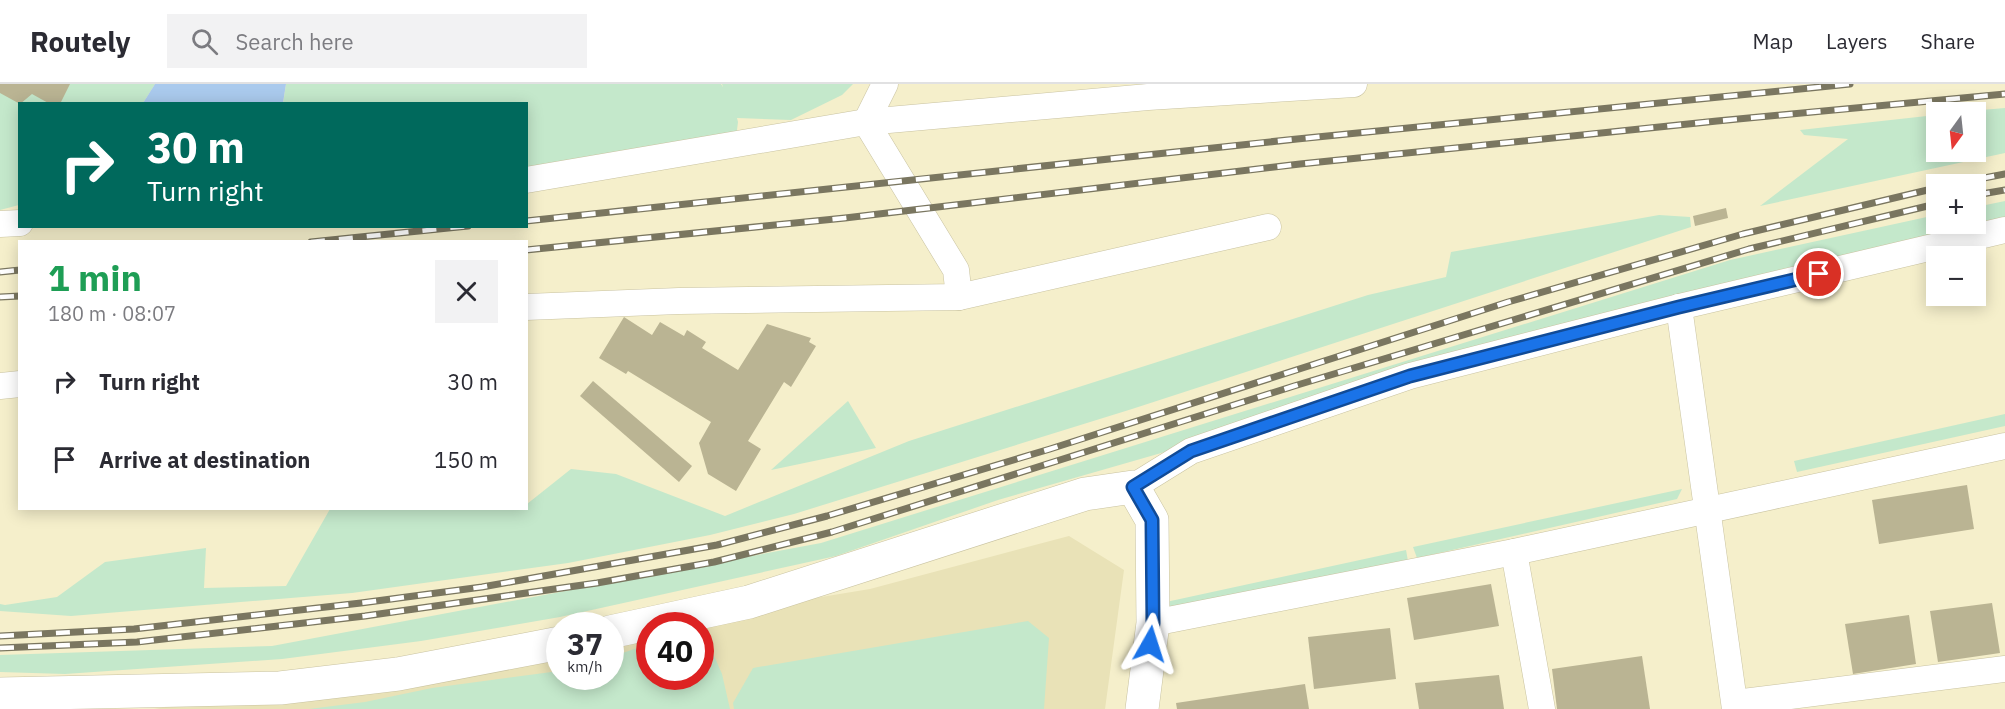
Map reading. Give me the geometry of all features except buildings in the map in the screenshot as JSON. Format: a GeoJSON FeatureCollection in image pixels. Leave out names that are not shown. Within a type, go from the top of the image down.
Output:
{"type":"FeatureCollection","features":[{"type":"Feature","properties":{"kind":"street"},"geometry":{"type":"LineString","coordinates":[[866,122],[885,84]]}},
{"type":"Feature","properties":{"kind":"street"},"geometry":{"type":"LineString","coordinates":[[528,180],[866,122],[1148,97],[1354,84]]}},
{"type":"Feature","properties":{"kind":"street"},"geometry":{"type":"LineString","coordinates":[[866,122],[956,270],[959,297]]}},
{"type":"Feature","properties":{"kind":"street"},"geometry":{"type":"LineString","coordinates":[[0,224],[18,223]]}},
{"type":"Feature","properties":{"kind":"street"},"geometry":{"type":"LineString","coordinates":[[528,307],[679,301],[959,297],[1268,226]]}},
{"type":"Feature","properties":{"kind":"street"},"geometry":{"type":"LineString","coordinates":[[624,629],[749,602],[1085,494],[1133,487],[1191,451],[1410,376],[1679,307],[2005,230]]}},
{"type":"Feature","properties":{"kind":"street"},"geometry":{"type":"LineString","coordinates":[[1679,307],[1735,706],[2005,669]]}},
{"type":"Feature","properties":{"kind":"street"},"geometry":{"type":"LineString","coordinates":[[0,386],[18,384]]}},
{"type":"Feature","properties":{"kind":"street"},"geometry":{"type":"LineString","coordinates":[[1153,623],[1514,552],[2005,446]]}},
{"type":"Feature","properties":{"kind":"street"},"geometry":{"type":"LineString","coordinates":[[1133,487],[1152,520],[1153,623],[1142,709]]}},
{"type":"Feature","properties":{"kind":"street"},"geometry":{"type":"LineString","coordinates":[[1514,552],[1542,709]]}},
{"type":"Feature","properties":{"kind":"street"},"geometry":{"type":"LineString","coordinates":[[0,694],[280,688],[398,674],[546,646]]}},
{"type":"Feature","properties":{"kind":"shaded area"},"geometry":{"type":"Polygon","coordinates":[[[1069,536],[1124,570],[1105,709],[154,709],[546,643],[546,690],[624,690],[624,630],[636,628],[636,690],[714,690],[714,615],[870,589],[1069,536]]]}},
{"type":"Feature","properties":{"kind":"green space"},"geometry":{"type":"Polygon","coordinates":[[[0,84],[155,84],[144,102],[18,102],[18,205],[0,210],[0,84]]]}},
{"type":"Feature","properties":{"kind":"green space"},"geometry":{"type":"Polygon","coordinates":[[[286,84],[721,84],[723,87],[722,84],[853,84],[842,95],[791,120],[737,118],[736,138],[528,172],[528,102],[283,102],[286,84]]]}},
{"type":"Feature","properties":{"kind":"green space"},"geometry":{"type":"Polygon","coordinates":[[[2005,108],[2005,153],[1986,157],[1986,110],[2005,108]]]}},
{"type":"Feature","properties":{"kind":"green space"},"geometry":{"type":"Polygon","coordinates":[[[1926,116],[1926,162],[1963,162],[1760,206],[1848,139],[1804,135],[1800,130],[1926,116]]]}},
{"type":"Feature","properties":{"kind":"green space"},"geometry":{"type":"Polygon","coordinates":[[[2005,201],[2005,224],[1986,229],[1986,205],[2005,201]]]}},
{"type":"Feature","properties":{"kind":"green space"},"geometry":{"type":"Polygon","coordinates":[[[1659,215],[1690,217],[1691,227],[1132,409],[794,514],[710,535],[568,563],[352,593],[71,616],[0,611],[0,604],[57,597],[105,562],[206,548],[204,588],[286,586],[329,510],[528,510],[528,503],[571,469],[616,474],[725,516],[909,441],[1368,295],[1446,277],[1451,252],[1659,215]]]}},
{"type":"Feature","properties":{"kind":"green space"},"geometry":{"type":"Polygon","coordinates":[[[1926,217],[1926,234],[1968,234],[1210,439],[998,500],[836,556],[583,612],[546,612],[546,619],[421,641],[282,659],[65,674],[0,672],[0,655],[272,646],[821,543],[1730,260],[1926,217]]]}},
{"type":"Feature","properties":{"kind":"green space"},"geometry":{"type":"Polygon","coordinates":[[[848,401],[876,448],[771,470],[848,401]]]}},
{"type":"Feature","properties":{"kind":"green space"},"geometry":{"type":"Polygon","coordinates":[[[2005,414],[2005,426],[1797,472],[1794,461],[2005,414]]]}},
{"type":"Feature","properties":{"kind":"green space"},"geometry":{"type":"Polygon","coordinates":[[[1682,489],[1677,499],[1417,558],[1413,547],[1682,489]]]}},
{"type":"Feature","properties":{"kind":"green space"},"geometry":{"type":"Polygon","coordinates":[[[1406,550],[1408,561],[1176,611],[1167,607],[1166,602],[1406,550]]]}},
{"type":"Feature","properties":{"kind":"green space"},"geometry":{"type":"Polygon","coordinates":[[[1028,621],[1049,638],[1044,709],[734,709],[733,703],[753,668],[1028,621]]]}},
{"type":"Feature","properties":{"kind":"green space"},"geometry":{"type":"Polygon","coordinates":[[[636,648],[636,690],[714,690],[714,656],[722,674],[730,709],[309,709],[365,702],[432,688],[546,673],[546,690],[624,690],[624,653],[636,648]]]}},
{"type":"Feature","properties":{"kind":"water"},"geometry":{"type":"Polygon","coordinates":[[[155,84],[286,84],[283,102],[144,102],[155,84]]]}},
{"type":"Feature","properties":{"kind":"railway"},"geometry":{"type":"LineString","coordinates":[[528,221],[1297,139],[1850,84]]}},
{"type":"Feature","properties":{"kind":"railway"},"geometry":{"type":"LineString","coordinates":[[528,250],[845,218],[1300,164],[2005,94]]}},
{"type":"Feature","properties":{"kind":"railway"},"geometry":{"type":"LineString","coordinates":[[1986,178],[2005,174]]}},
{"type":"Feature","properties":{"kind":"railway"},"geometry":{"type":"LineString","coordinates":[[0,636],[134,629],[361,603],[482,587],[717,545],[827,516],[1050,449],[1508,302],[1743,234],[1926,190]]}},
{"type":"Feature","properties":{"kind":"railway"},"geometry":{"type":"LineString","coordinates":[[1986,193],[2005,190]]}},
{"type":"Feature","properties":{"kind":"railway"},"geometry":{"type":"LineString","coordinates":[[0,648],[137,642],[365,616],[597,583],[714,562],[832,532],[1294,386],[1749,249],[1926,206]]}},
{"type":"Feature","properties":{"kind":"railway"},"geometry":{"type":"LineString","coordinates":[[331,240],[448,228]]}},
{"type":"Feature","properties":{"kind":"railway"},"geometry":{"type":"LineString","coordinates":[[0,272],[18,270]]}},
{"type":"Feature","properties":{"kind":"railway"},"geometry":{"type":"LineString","coordinates":[[0,297],[18,296]]}},
{"type":"Feature","properties":{"kind":"route"},"geometry":{"type":"LineString","coordinates":[[1150,644],[1153,623],[1152,520],[1133,487],[1191,451],[1410,376],[1679,307],[1819,274]]}}]}
